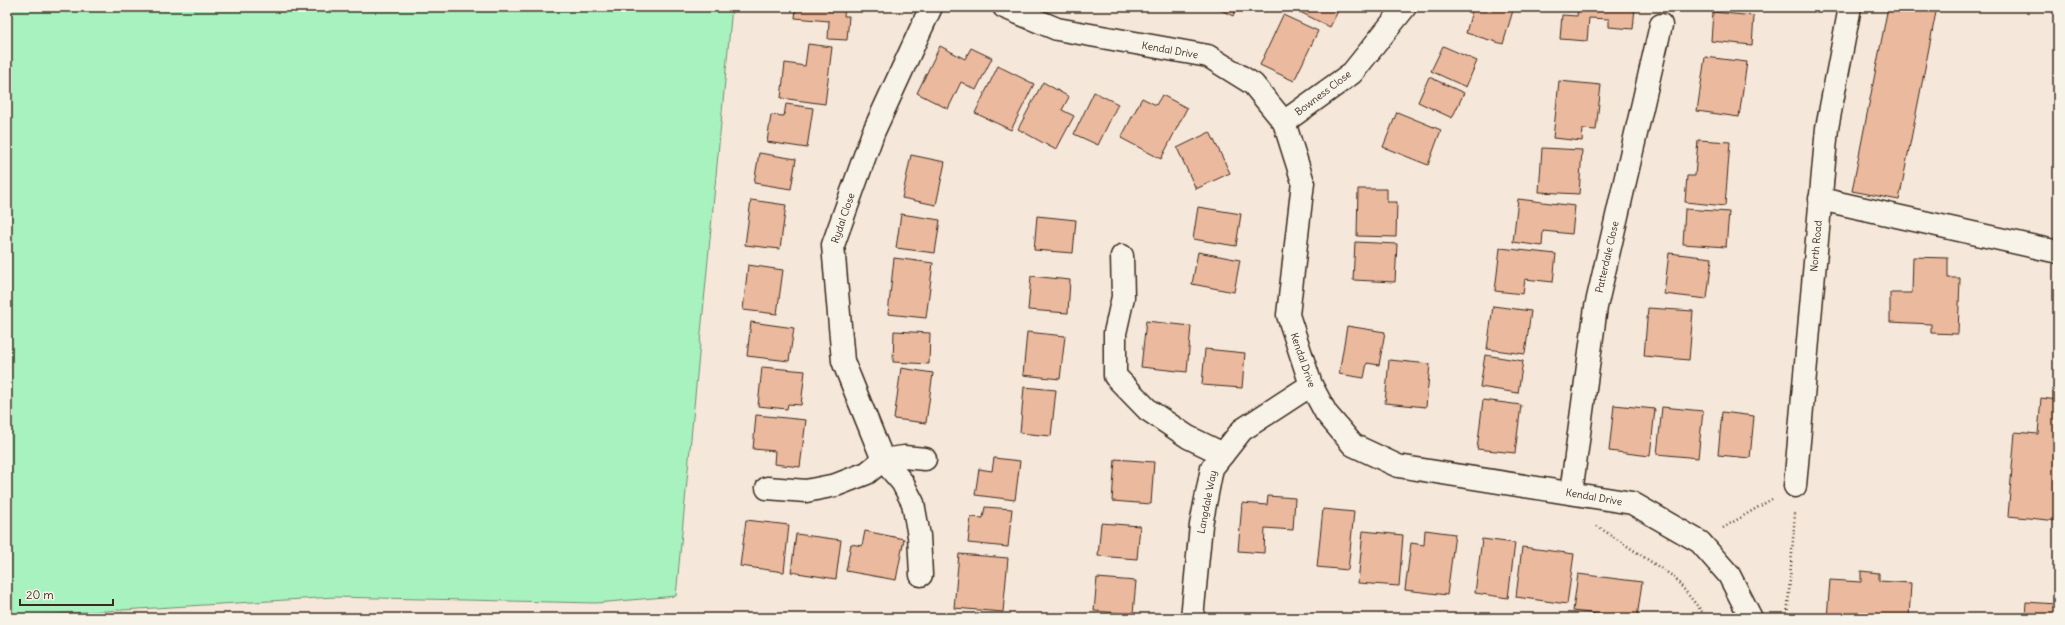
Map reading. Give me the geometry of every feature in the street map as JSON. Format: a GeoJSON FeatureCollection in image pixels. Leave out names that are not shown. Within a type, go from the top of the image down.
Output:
{"type":"FeatureCollection","features":[{"type":"Feature","properties":{"kind":"street","name":"Rydal Close"},"geometry":{"type":"LineString","coordinates":[[921,575],[919,536],[913,503],[902,482],[883,460],[843,361],[833,245],[873,133],[930,7]]}},
{"type":"Feature","properties":{"kind":"street","name":"Kendal Drive"},"geometry":{"type":"LineString","coordinates":[[1004,7],[1057,29],[1208,56],[1253,84],[1284,122],[1303,182],[1288,315],[1310,386],[1326,413],[1353,445],[1398,466],[1632,503],[1700,542],[1729,575],[1751,618]]}},
{"type":"Feature","properties":{"kind":"street","name":"Bowness Close"},"geometry":{"type":"LineString","coordinates":[[1284,122],[1352,73],[1405,7]]}},
{"type":"Feature","properties":{"kind":"street","name":"North Road"},"geometry":{"type":"LineString","coordinates":[[1795,486],[1827,128],[1850,7]]}},
{"type":"Feature","properties":{"kind":"street","name":"Patterdale Close"},"geometry":{"type":"LineString","coordinates":[[1570,493],[1596,307],[1661,25]]}},
{"type":"Feature","properties":{"kind":"street"},"geometry":{"type":"LineString","coordinates":[[1820,199],[2058,252]]}},
{"type":"Feature","properties":{"kind":"street"},"geometry":{"type":"LineString","coordinates":[[1122,256],[1123,297],[1114,333],[1115,376],[1148,410],[1188,437],[1223,454]]}},
{"type":"Feature","properties":{"kind":"street","name":"Langdale Way"},"geometry":{"type":"LineString","coordinates":[[1192,618],[1201,525],[1212,468],[1242,430],[1310,386]]}},
{"type":"Feature","properties":{"kind":"street"},"geometry":{"type":"LineString","coordinates":[[767,488],[806,491],[836,485],[867,473],[883,460],[904,457],[925,459]]}},
{"type":"Feature","properties":{"kind":"path"},"geometry":{"type":"LineString","coordinates":[[1700,542],[1795,486]]}},
{"type":"Feature","properties":{"kind":"path"},"geometry":{"type":"LineString","coordinates":[[1788,618],[1795,523],[1795,486]]}},
{"type":"Feature","properties":{"kind":"path"},"geometry":{"type":"LineString","coordinates":[[1592,523],[1674,577],[1707,618]]}},
{"type":"Feature","properties":{"kind":"green space"},"geometry":{"type":"Polygon","coordinates":[[[7,7],[732,7],[676,596],[596,603],[335,597],[7,617],[7,7]]]}},
{"type":"Feature","properties":{"kind":"building"},"geometry":{"type":"Polygon","coordinates":[[[796,7],[845,7],[844,16],[849,16],[847,40],[828,39],[829,21],[795,18],[796,7]]]}},
{"type":"Feature","properties":{"kind":"building"},"geometry":{"type":"Polygon","coordinates":[[[1215,7],[1237,7],[1233,16],[1215,7]]]}},
{"type":"Feature","properties":{"kind":"building"},"geometry":{"type":"Polygon","coordinates":[[[1297,7],[1340,7],[1330,27],[1296,10],[1297,7]]]}},
{"type":"Feature","properties":{"kind":"building"},"geometry":{"type":"Polygon","coordinates":[[[1473,7],[1514,7],[1503,44],[1466,33],[1473,7]]]}},
{"type":"Feature","properties":{"kind":"building"},"geometry":{"type":"Polygon","coordinates":[[[1578,7],[1635,7],[1633,29],[1609,27],[1609,19],[1589,18],[1587,41],[1560,39],[1562,15],[1577,16],[1578,7]]]}},
{"type":"Feature","properties":{"kind":"building"},"geometry":{"type":"Polygon","coordinates":[[[1888,7],[1937,7],[1899,200],[1852,191],[1888,7]]]}},
{"type":"Feature","properties":{"kind":"building"},"geometry":{"type":"Polygon","coordinates":[[[1713,12],[1754,16],[1752,45],[1711,41],[1713,12]]]}},
{"type":"Feature","properties":{"kind":"building"},"geometry":{"type":"Polygon","coordinates":[[[1283,15],[1318,31],[1294,81],[1260,65],[1283,15]]]}},
{"type":"Feature","properties":{"kind":"building"},"geometry":{"type":"Polygon","coordinates":[[[808,44],[832,47],[825,104],[781,98],[785,63],[805,66],[808,44]]]}},
{"type":"Feature","properties":{"kind":"building"},"geometry":{"type":"Polygon","coordinates":[[[940,46],[965,59],[971,48],[992,58],[976,90],[961,82],[948,109],[917,93],[940,46]]]}},
{"type":"Feature","properties":{"kind":"building"},"geometry":{"type":"Polygon","coordinates":[[[1443,46],[1477,61],[1466,87],[1431,71],[1443,46]]]}},
{"type":"Feature","properties":{"kind":"building"},"geometry":{"type":"Polygon","coordinates":[[[1705,57],[1747,62],[1739,117],[1697,111],[1705,57]]]}},
{"type":"Feature","properties":{"kind":"building"},"geometry":{"type":"Polygon","coordinates":[[[998,66],[1034,84],[1011,130],[975,113],[998,66]]]}},
{"type":"Feature","properties":{"kind":"building"},"geometry":{"type":"Polygon","coordinates":[[[1429,77],[1464,93],[1452,118],[1418,102],[1429,77]]]}},
{"type":"Feature","properties":{"kind":"building"},"geometry":{"type":"Polygon","coordinates":[[[1559,81],[1601,85],[1596,130],[1583,129],[1582,141],[1553,138],[1559,81]]]}},
{"type":"Feature","properties":{"kind":"building"},"geometry":{"type":"Polygon","coordinates":[[[1043,82],[1069,97],[1062,110],[1074,116],[1056,150],[1018,129],[1043,82]]]}},
{"type":"Feature","properties":{"kind":"building"},"geometry":{"type":"Polygon","coordinates":[[[1094,92],[1118,104],[1098,145],[1074,134],[1094,92]]]}},
{"type":"Feature","properties":{"kind":"building"},"geometry":{"type":"Polygon","coordinates":[[[1162,95],[1187,108],[1161,159],[1121,138],[1142,98],[1156,105],[1162,95]]]}},
{"type":"Feature","properties":{"kind":"building"},"geometry":{"type":"Polygon","coordinates":[[[786,104],[813,108],[807,148],[767,142],[771,115],[784,116],[786,104]]]}},
{"type":"Feature","properties":{"kind":"building"},"geometry":{"type":"Polygon","coordinates":[[[1397,112],[1441,130],[1428,165],[1383,147],[1397,112]]]}},
{"type":"Feature","properties":{"kind":"building"},"geometry":{"type":"Polygon","coordinates":[[[1210,132],[1230,173],[1196,189],[1177,148],[1210,132]]]}},
{"type":"Feature","properties":{"kind":"building"},"geometry":{"type":"Polygon","coordinates":[[[1698,140],[1730,142],[1725,206],[1685,202],[1687,176],[1695,176],[1698,140]]]}},
{"type":"Feature","properties":{"kind":"building"},"geometry":{"type":"Polygon","coordinates":[[[1542,148],[1582,150],[1579,194],[1539,192],[1542,148]]]}},
{"type":"Feature","properties":{"kind":"building"},"geometry":{"type":"Polygon","coordinates":[[[759,153],[796,159],[791,189],[754,183],[759,153]]]}},
{"type":"Feature","properties":{"kind":"building"},"geometry":{"type":"Polygon","coordinates":[[[911,155],[945,162],[936,205],[902,198],[911,155]]]}},
{"type":"Feature","properties":{"kind":"building"},"geometry":{"type":"Polygon","coordinates":[[[1358,189],[1387,189],[1387,202],[1397,202],[1396,237],[1357,236],[1358,189]]]}},
{"type":"Feature","properties":{"kind":"building"},"geometry":{"type":"Polygon","coordinates":[[[1518,199],[1575,206],[1572,234],[1543,231],[1542,246],[1513,242],[1518,199]]]}},
{"type":"Feature","properties":{"kind":"building"},"geometry":{"type":"Polygon","coordinates":[[[751,200],[786,205],[780,249],[745,245],[751,200]]]}},
{"type":"Feature","properties":{"kind":"building"},"geometry":{"type":"Polygon","coordinates":[[[1198,207],[1241,214],[1236,246],[1193,239],[1198,207]]]}},
{"type":"Feature","properties":{"kind":"building"},"geometry":{"type":"Polygon","coordinates":[[[1685,209],[1729,212],[1726,247],[1683,244],[1685,209]]]}},
{"type":"Feature","properties":{"kind":"building"},"geometry":{"type":"Polygon","coordinates":[[[901,214],[940,220],[935,253],[896,248],[901,214]]]}},
{"type":"Feature","properties":{"kind":"building"},"geometry":{"type":"Polygon","coordinates":[[[1037,216],[1076,220],[1073,253],[1034,250],[1037,216]]]}},
{"type":"Feature","properties":{"kind":"building"},"geometry":{"type":"Polygon","coordinates":[[[1355,242],[1397,244],[1395,282],[1353,280],[1355,242]]]}},
{"type":"Feature","properties":{"kind":"building"},"geometry":{"type":"Polygon","coordinates":[[[1500,248],[1556,254],[1553,282],[1525,279],[1523,294],[1495,291],[1500,248]]]}},
{"type":"Feature","properties":{"kind":"building"},"geometry":{"type":"Polygon","coordinates":[[[1198,252],[1240,260],[1234,292],[1192,284],[1198,252]]]}},
{"type":"Feature","properties":{"kind":"building"},"geometry":{"type":"Polygon","coordinates":[[[1669,253],[1712,258],[1707,299],[1664,294],[1669,253]]]}},
{"type":"Feature","properties":{"kind":"building"},"geometry":{"type":"Polygon","coordinates":[[[1913,257],[1948,258],[1948,278],[1960,278],[1958,334],[1931,333],[1931,324],[1890,322],[1890,293],[1912,293],[1913,257]]]}},
{"type":"Feature","properties":{"kind":"building"},"geometry":{"type":"Polygon","coordinates":[[[894,258],[933,263],[926,318],[888,314],[894,258]]]}},
{"type":"Feature","properties":{"kind":"building"},"geometry":{"type":"Polygon","coordinates":[[[748,265],[783,270],[777,314],[743,310],[748,265]]]}},
{"type":"Feature","properties":{"kind":"building"},"geometry":{"type":"Polygon","coordinates":[[[1031,276],[1070,280],[1068,313],[1028,310],[1031,276]]]}},
{"type":"Feature","properties":{"kind":"building"},"geometry":{"type":"Polygon","coordinates":[[[1493,306],[1531,311],[1525,354],[1487,349],[1493,306]]]}},
{"type":"Feature","properties":{"kind":"building"},"geometry":{"type":"Polygon","coordinates":[[[1648,308],[1693,311],[1689,360],[1644,356],[1648,308]]]}},
{"type":"Feature","properties":{"kind":"building"},"geometry":{"type":"Polygon","coordinates":[[[1146,321],[1191,326],[1187,372],[1141,367],[1146,321]]]}},
{"type":"Feature","properties":{"kind":"building"},"geometry":{"type":"Polygon","coordinates":[[[751,322],[794,328],[789,361],[747,356],[751,322]]]}},
{"type":"Feature","properties":{"kind":"building"},"geometry":{"type":"Polygon","coordinates":[[[1347,326],[1385,332],[1379,365],[1367,363],[1364,378],[1339,374],[1347,326]]]}},
{"type":"Feature","properties":{"kind":"building"},"geometry":{"type":"Polygon","coordinates":[[[894,331],[930,333],[929,364],[893,362],[894,331]]]}},
{"type":"Feature","properties":{"kind":"building"},"geometry":{"type":"Polygon","coordinates":[[[1027,332],[1065,336],[1060,379],[1023,375],[1027,332]]]}},
{"type":"Feature","properties":{"kind":"building"},"geometry":{"type":"Polygon","coordinates":[[[1205,349],[1245,353],[1242,388],[1202,385],[1205,349]]]}},
{"type":"Feature","properties":{"kind":"building"},"geometry":{"type":"Polygon","coordinates":[[[1485,355],[1523,361],[1518,393],[1480,387],[1485,355]]]}},
{"type":"Feature","properties":{"kind":"building"},"geometry":{"type":"Polygon","coordinates":[[[1389,360],[1430,364],[1426,407],[1385,403],[1389,360]]]}},
{"type":"Feature","properties":{"kind":"building"},"geometry":{"type":"Polygon","coordinates":[[[762,367],[805,371],[801,405],[788,404],[787,409],[758,406],[762,367]]]}},
{"type":"Feature","properties":{"kind":"building"},"geometry":{"type":"Polygon","coordinates":[[[901,368],[933,373],[926,423],[894,419],[901,368]]]}},
{"type":"Feature","properties":{"kind":"building"},"geometry":{"type":"Polygon","coordinates":[[[1024,387],[1056,390],[1051,436],[1020,433],[1024,387]]]}},
{"type":"Feature","properties":{"kind":"building"},"geometry":{"type":"Polygon","coordinates":[[[2041,398],[2058,400],[2058,521],[2008,516],[2015,432],[2038,434],[2041,398]]]}},
{"type":"Feature","properties":{"kind":"building"},"geometry":{"type":"Polygon","coordinates":[[[1483,400],[1521,405],[1515,453],[1477,449],[1483,400]]]}},
{"type":"Feature","properties":{"kind":"building"},"geometry":{"type":"Polygon","coordinates":[[[1614,405],[1655,409],[1650,456],[1609,451],[1614,405]]]}},
{"type":"Feature","properties":{"kind":"building"},"geometry":{"type":"Polygon","coordinates":[[[1662,407],[1703,411],[1698,458],[1657,454],[1662,407]]]}},
{"type":"Feature","properties":{"kind":"building"},"geometry":{"type":"Polygon","coordinates":[[[1722,412],[1754,416],[1750,458],[1718,455],[1722,412]]]}},
{"type":"Feature","properties":{"kind":"building"},"geometry":{"type":"Polygon","coordinates":[[[756,415],[806,420],[800,467],[774,464],[775,451],[753,449],[756,415]]]}},
{"type":"Feature","properties":{"kind":"building"},"geometry":{"type":"Polygon","coordinates":[[[994,458],[1020,461],[1015,500],[975,495],[979,469],[992,471],[994,458]]]}},
{"type":"Feature","properties":{"kind":"building"},"geometry":{"type":"Polygon","coordinates":[[[1115,459],[1154,462],[1151,504],[1112,501],[1115,459]]]}},
{"type":"Feature","properties":{"kind":"building"},"geometry":{"type":"Polygon","coordinates":[[[1268,496],[1295,498],[1293,530],[1265,528],[1264,553],[1238,551],[1242,503],[1267,505],[1268,496]]]}},
{"type":"Feature","properties":{"kind":"building"},"geometry":{"type":"Polygon","coordinates":[[[985,507],[1012,509],[1008,547],[968,543],[971,517],[983,518],[985,507]]]}},
{"type":"Feature","properties":{"kind":"building"},"geometry":{"type":"Polygon","coordinates":[[[1323,509],[1354,512],[1348,570],[1317,567],[1323,509]]]}},
{"type":"Feature","properties":{"kind":"building"},"geometry":{"type":"Polygon","coordinates":[[[746,520],[789,525],[784,572],[740,566],[746,520]]]}},
{"type":"Feature","properties":{"kind":"building"},"geometry":{"type":"Polygon","coordinates":[[[1101,523],[1140,526],[1137,559],[1098,556],[1101,523]]]}},
{"type":"Feature","properties":{"kind":"building"},"geometry":{"type":"Polygon","coordinates":[[[1425,530],[1455,534],[1447,595],[1405,590],[1411,543],[1424,545],[1425,530]]]}},
{"type":"Feature","properties":{"kind":"building"},"geometry":{"type":"Polygon","coordinates":[[[865,531],[904,539],[896,580],[846,571],[851,544],[862,546],[865,531]]]}},
{"type":"Feature","properties":{"kind":"building"},"geometry":{"type":"Polygon","coordinates":[[[1363,531],[1403,535],[1399,586],[1358,583],[1363,531]]]}},
{"type":"Feature","properties":{"kind":"building"},"geometry":{"type":"Polygon","coordinates":[[[796,534],[841,540],[836,579],[791,572],[796,534]]]}},
{"type":"Feature","properties":{"kind":"building"},"geometry":{"type":"Polygon","coordinates":[[[1482,539],[1515,543],[1508,598],[1475,593],[1482,539]]]}},
{"type":"Feature","properties":{"kind":"building"},"geometry":{"type":"Polygon","coordinates":[[[1522,547],[1574,554],[1567,604],[1516,597],[1522,547]]]}},
{"type":"Feature","properties":{"kind":"building"},"geometry":{"type":"Polygon","coordinates":[[[959,554],[1008,558],[1003,612],[954,608],[959,554]]]}},
{"type":"Feature","properties":{"kind":"building"},"geometry":{"type":"Polygon","coordinates":[[[1861,571],[1879,573],[1879,581],[1911,583],[1909,618],[1827,618],[1830,580],[1861,582],[1861,571]]]}},
{"type":"Feature","properties":{"kind":"building"},"geometry":{"type":"Polygon","coordinates":[[[1578,574],[1642,582],[1637,618],[1613,618],[1614,616],[1573,611],[1578,574]]]}},
{"type":"Feature","properties":{"kind":"building"},"geometry":{"type":"Polygon","coordinates":[[[1097,578],[1136,581],[1133,614],[1094,611],[1097,578]]]}},
{"type":"Feature","properties":{"kind":"building"},"geometry":{"type":"Polygon","coordinates":[[[2026,602],[2056,604],[2055,618],[2025,618],[2026,602]]]}}]}
